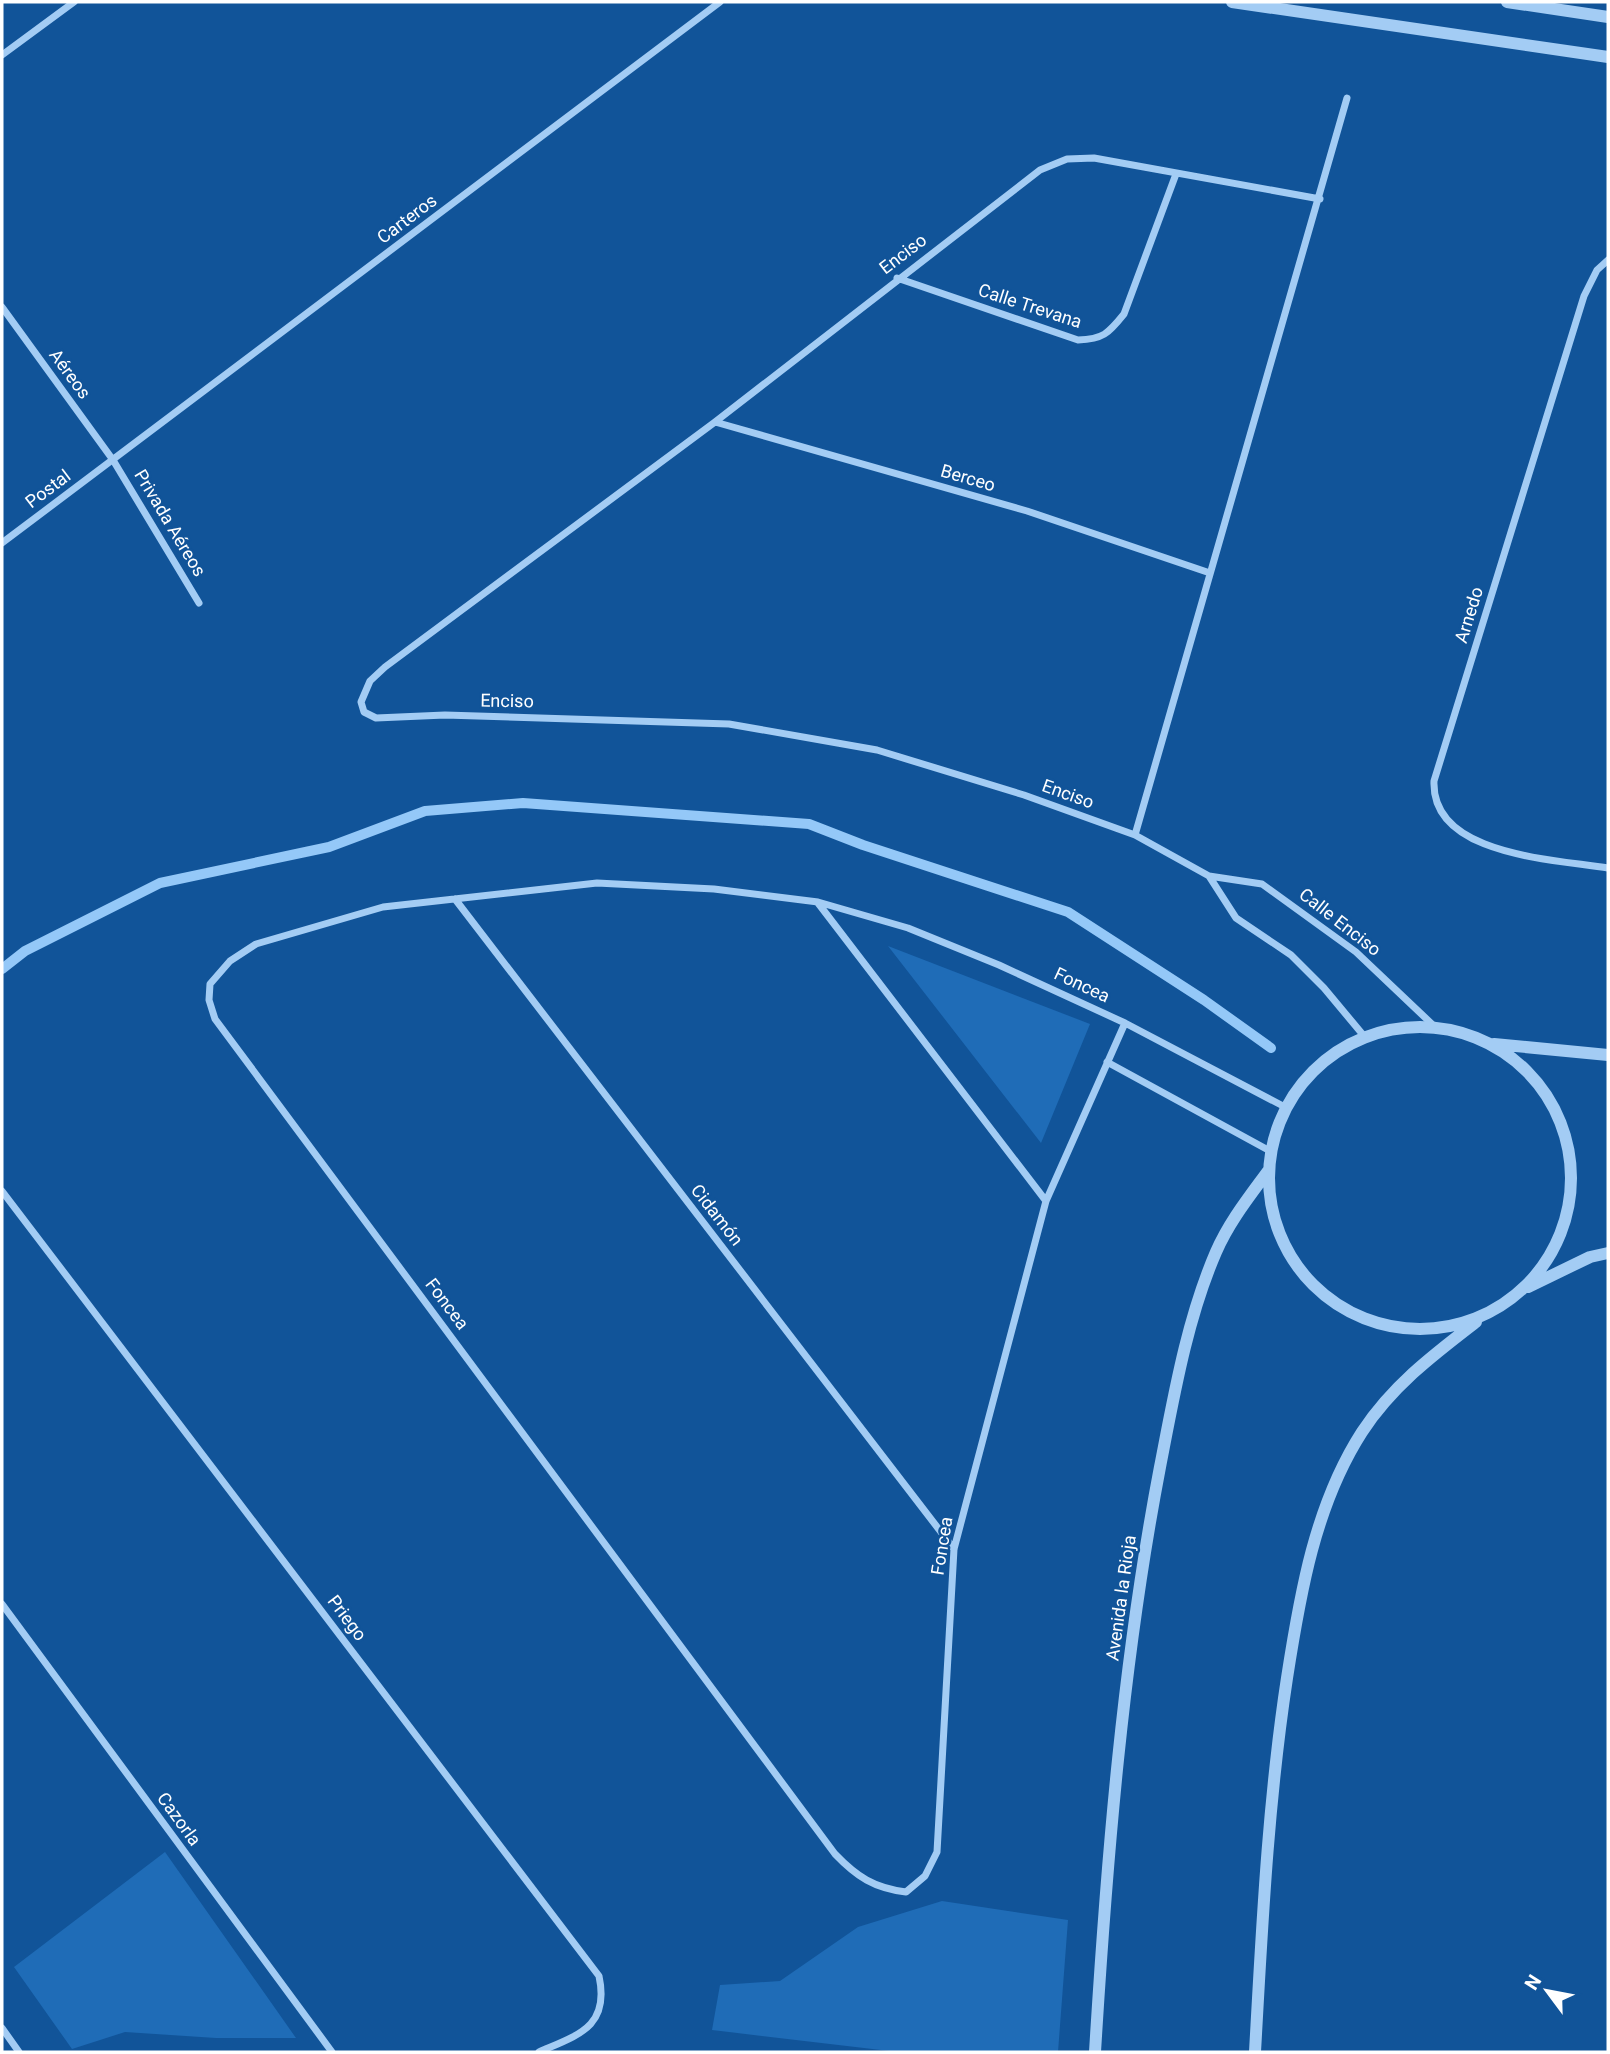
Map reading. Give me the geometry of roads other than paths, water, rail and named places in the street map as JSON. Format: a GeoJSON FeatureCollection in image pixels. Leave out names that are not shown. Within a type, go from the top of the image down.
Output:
{"type":"FeatureCollection","features":[{"type":"Feature","properties":{"kind":"street"},"geometry":{"type":"LineString","coordinates":[[2,55],[74,2]]}},
{"type":"Feature","properties":{"kind":"street","name":"Carteros"},"geometry":{"type":"LineString","coordinates":[[113,460],[720,2]]}},
{"type":"Feature","properties":{"kind":"street"},"geometry":{"type":"LineString","coordinates":[[1233,2],[1608,57]]}},
{"type":"Feature","properties":{"kind":"street"},"geometry":{"type":"LineString","coordinates":[[1507,2],[1556,5],[1608,17]]}},
{"type":"Feature","properties":{"kind":"street"},"geometry":{"type":"LineString","coordinates":[[1135,835],[1347,98]]}},
{"type":"Feature","properties":{"kind":"street","name":"Enciso"},"geometry":{"type":"LineString","coordinates":[[1135,835],[1024,795],[877,750],[729,724],[445,715],[376,718],[364,712],[360,702],[363,693],[385,667],[715,422],[897,278],[1040,170],[1067,159],[1094,158],[1320,199]]}},
{"type":"Feature","properties":{"kind":"street","name":"Calle Trevana"},"geometry":{"type":"LineString","coordinates":[[897,278],[1078,340],[1097,339],[1111,331],[1124,314],[1176,174]]}},
{"type":"Feature","properties":{"kind":"street","name":"Arnedo"},"geometry":{"type":"LineString","coordinates":[[1608,260],[1597,270],[1584,296],[1434,781],[1434,795],[1441,813],[1457,832],[1477,844],[1608,868]]}},
{"type":"Feature","properties":{"kind":"street","name":"Aéreos"},"geometry":{"type":"LineString","coordinates":[[2,307],[113,460]]}},
{"type":"Feature","properties":{"kind":"street","name":"Berceo"},"geometry":{"type":"LineString","coordinates":[[715,422],[1027,511],[1210,573]]}},
{"type":"Feature","properties":{"kind":"street","name":"Postal"},"geometry":{"type":"LineString","coordinates":[[2,543],[113,460]]}},
{"type":"Feature","properties":{"kind":"street","name":"Privada Aéreos"},"geometry":{"type":"LineString","coordinates":[[113,460],[199,603]]}},
{"type":"Feature","properties":{"kind":"street","name":"Calle Enciso"},"geometry":{"type":"LineString","coordinates":[[1135,835],[1209,876],[1262,884],[1356,951],[1434,1026]]}},
{"type":"Feature","properties":{"kind":"street","name":"Calle Enciso"},"geometry":{"type":"LineString","coordinates":[[1209,876],[1236,918],[1291,955],[1324,988],[1364,1036]]}},
{"type":"Feature","properties":{"kind":"street","name":"Foncea"},"geometry":{"type":"LineString","coordinates":[[597,883],[714,889],[818,902],[931,937],[1125,1023],[1046,1201],[954,1549],[937,1852],[925,1876],[905,1892],[880,1889],[856,1877],[835,1854],[215,1019],[209,1000],[209,984],[230,961],[256,944],[383,907],[597,883]]}},
{"type":"Feature","properties":{"kind":"street","name":"Cidamón"},"geometry":{"type":"LineString","coordinates":[[454,899],[954,1549]]}},
{"type":"Feature","properties":{"kind":"street"},"geometry":{"type":"LineString","coordinates":[[818,902],[1046,1201]]}},
{"type":"Feature","properties":{"kind":"street"},"geometry":{"type":"LineString","coordinates":[[1125,1023],[1285,1107]]}},
{"type":"Feature","properties":{"kind":"street"},"geometry":{"type":"LineString","coordinates":[[1483,1316],[1440,1329],[1396,1329],[1354,1316],[1317,1291],[1289,1257],[1272,1216],[1268,1171],[1270,1152],[1285,1107],[1305,1077],[1332,1053],[1364,1036],[1398,1027],[1434,1026],[1465,1032],[1493,1044],[1531,1073],[1557,1112],[1571,1157],[1569,1205],[1554,1250],[1524,1288]]}},
{"type":"Feature","properties":{"kind":"street"},"geometry":{"type":"LineString","coordinates":[[1493,1044],[1608,1055]]}},
{"type":"Feature","properties":{"kind":"street"},"geometry":{"type":"LineString","coordinates":[[1107,1062],[1270,1152]]}},
{"type":"Feature","properties":{"kind":"street","name":"Avenida la Rioja"},"geometry":{"type":"LineString","coordinates":[[1095,2052],[1105,1887],[1126,1681],[1151,1513],[1172,1400],[1201,1292],[1217,1251],[1236,1215],[1268,1171]]}},
{"type":"Feature","properties":{"kind":"street","name":"Priego"},"geometry":{"type":"LineString","coordinates":[[2,1191],[599,1976],[603,1993],[599,2010],[585,2032],[539,2052]]}},
{"type":"Feature","properties":{"kind":"street"},"geometry":{"type":"LineString","coordinates":[[1255,2052],[1277,1741],[1300,1590],[1325,1508],[1362,1432],[1407,1376],[1483,1316],[1524,1288],[1590,1257],[1608,1253]]}},
{"type":"Feature","properties":{"kind":"street","name":"Cazorla"},"geometry":{"type":"LineString","coordinates":[[2,1604],[332,2052]]}},
{"type":"Feature","properties":{"kind":"street"},"geometry":{"type":"LineString","coordinates":[[2,2028],[19,2052]]}},
{"type":"Feature","properties":{"kind":"waterway"},"geometry":{"type":"LineString","coordinates":[[2,969],[25,951],[160,883],[329,847],[425,811],[523,803],[809,824],[863,845],[1068,912],[1204,1000],[1271,1048]]}}]}
